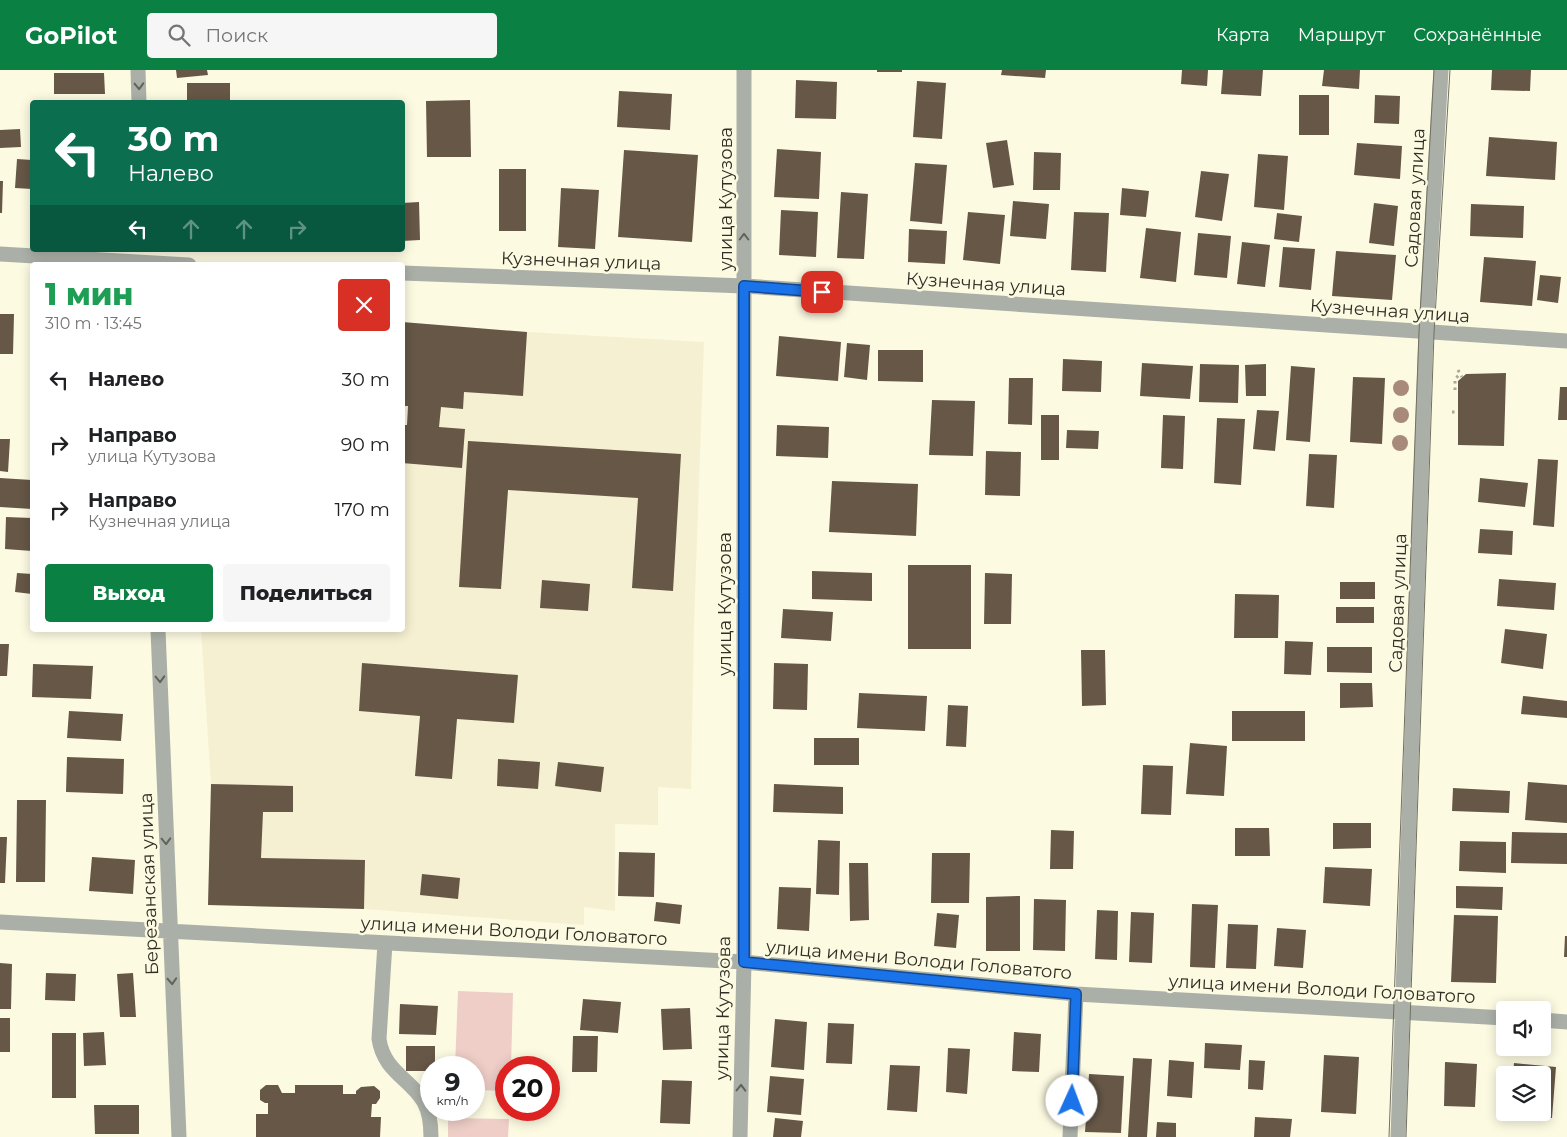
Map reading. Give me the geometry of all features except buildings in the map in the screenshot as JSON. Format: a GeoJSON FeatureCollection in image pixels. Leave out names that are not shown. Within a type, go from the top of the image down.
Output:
{"type":"FeatureCollection","features":[{"type":"Feature","properties":{"kind":"street"},"geometry":{"type":"LineString","coordinates":[[138,70],[139,100]]}},
{"type":"Feature","properties":{"kind":"street","name":"улица Кутузова"},"geometry":{"type":"LineString","coordinates":[[740,1137],[744,962],[744,70]]}},
{"type":"Feature","properties":{"kind":"street","name":"Садовая улица"},"geometry":{"type":"LineString","coordinates":[[1398,1137],[1426,332],[1441,70]]}},
{"type":"Feature","properties":{"kind":"street"},"geometry":{"type":"LineString","coordinates":[[0,254],[144,259],[166,262]]}},
{"type":"Feature","properties":{"kind":"street","name":"Кузнечная улица"},"geometry":{"type":"LineString","coordinates":[[405,273],[744,286],[1567,341]]}},
{"type":"Feature","properties":{"kind":"street","name":"Березанская улица"},"geometry":{"type":"LineString","coordinates":[[158,632],[179,1137]]}},
{"type":"Feature","properties":{"kind":"street","name":"улица имени Володи Головатого"},"geometry":{"type":"LineString","coordinates":[[0,922],[744,962],[1076,994],[1496,1017]]}},
{"type":"Feature","properties":{"kind":"street"},"geometry":{"type":"LineString","coordinates":[[384,943],[379,1039],[381,1049],[385,1059],[424,1101],[429,1113],[431,1137]]}},
{"type":"Feature","properties":{"kind":"street"},"geometry":{"type":"LineString","coordinates":[[1070,1137],[1076,994]]}},
{"type":"Feature","properties":{"kind":"street"},"geometry":{"type":"LineString","coordinates":[[1551,1021],[1567,1022]]}},
{"type":"Feature","properties":{"kind":"path"},"geometry":{"type":"LineString","coordinates":[[1455,390],[1455,379],[1460,374]]}},
{"type":"Feature","properties":{"kind":"path"},"geometry":{"type":"LineString","coordinates":[[1452,412],[1458,412]]}},
{"type":"Feature","properties":{"kind":"shaded area"},"geometry":{"type":"Polygon","coordinates":[[[405,322],[527,332],[704,342],[694,622],[691,789],[658,787],[658,825],[615,824],[615,911],[584,907],[584,925],[364,909],[208,905],[211,784],[201,632],[405,632],[405,322]]]}},
{"type":"Feature","properties":{"kind":"shaded area"},"geometry":{"type":"Polygon","coordinates":[[[458,991],[513,993],[511,1056],[495,1056],[495,1091],[485,1090],[485,1056],[455,1056],[458,991]]]}},
{"type":"Feature","properties":{"kind":"shaded area"},"geometry":{"type":"Polygon","coordinates":[[[485,1119],[509,1121],[508,1137],[448,1137],[448,1121],[485,1121],[485,1119]]]}},
{"type":"Feature","properties":{"kind":"tram line"},"geometry":{"type":"LineString","coordinates":[[1389,1137],[1419,332],[1434,70]]}},
{"type":"Feature","properties":{"kind":"tram line"},"geometry":{"type":"LineString","coordinates":[[1406,1137],[1434,333],[1450,70]]}},
{"type":"Feature","properties":{"kind":"route"},"geometry":{"type":"LineString","coordinates":[[822,292],[744,286],[744,962],[1076,994],[1072,1101]]}}]}
